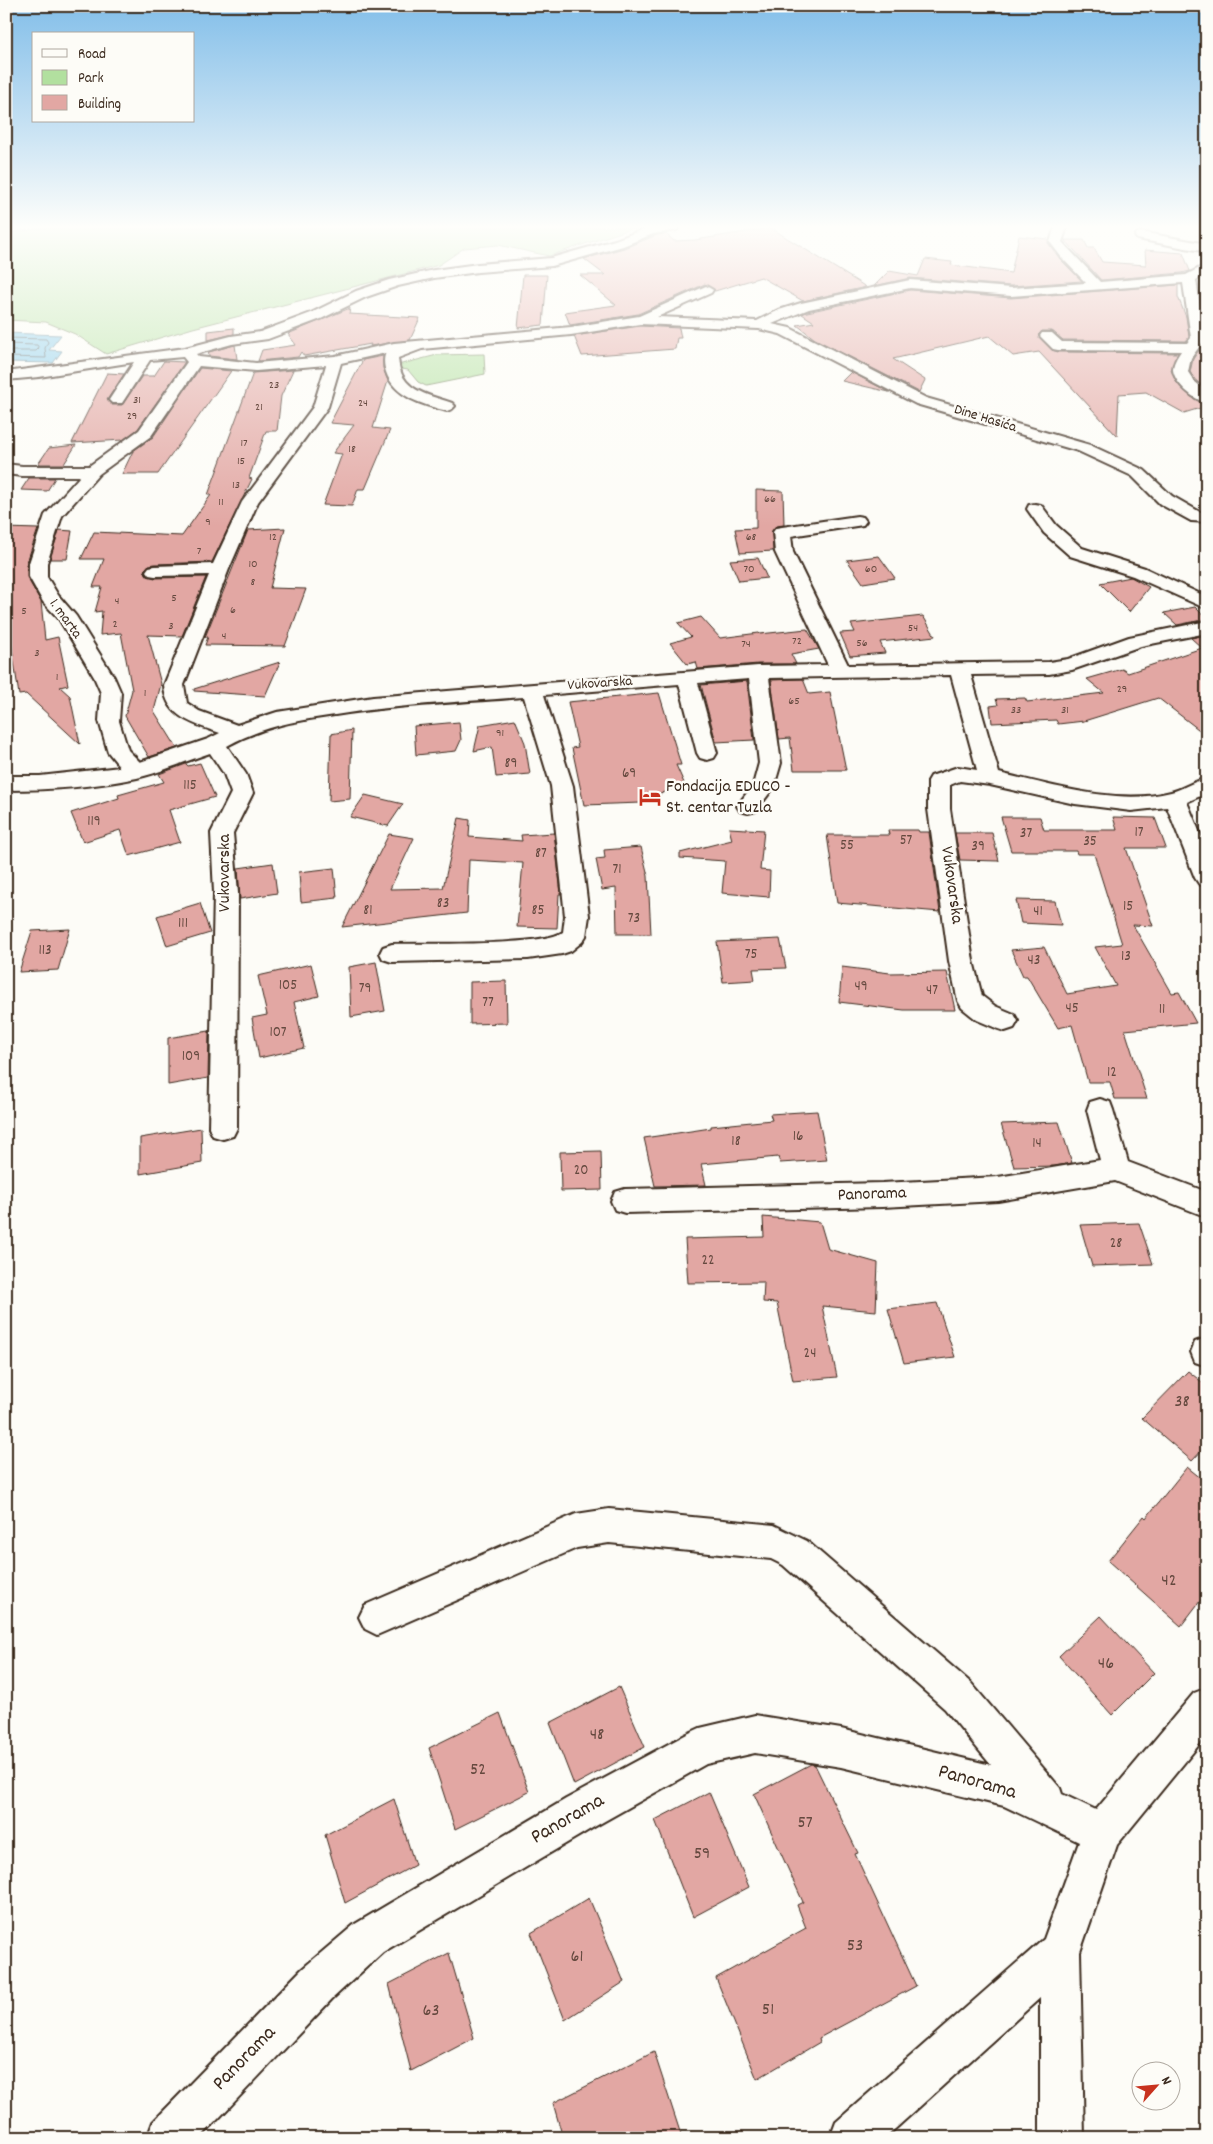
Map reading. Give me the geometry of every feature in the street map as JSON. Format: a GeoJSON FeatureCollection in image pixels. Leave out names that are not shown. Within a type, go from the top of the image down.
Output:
{"type":"FeatureCollection","features":[{"type":"Feature","properties":{"kind":"street"},"geometry":{"type":"LineString","coordinates":[[191,357],[231,340],[263,336],[287,327]]}},
{"type":"Feature","properties":{"kind":"street"},"geometry":{"type":"LineString","coordinates":[[6,376],[39,374],[145,356],[191,357],[256,367],[335,360],[394,347],[596,327]]}},
{"type":"Feature","properties":{"kind":"street","name":"Dine Hasića"},"geometry":{"type":"LineString","coordinates":[[768,327],[785,331],[882,382],[921,400],[1084,448],[1138,473],[1166,500],[1197,516],[1207,517]]}},
{"type":"Feature","properties":{"kind":"street"},"geometry":{"type":"LineString","coordinates":[[1198,327],[1198,339],[1190,347],[1180,363],[1180,373],[1185,382],[1207,400]]}},
{"type":"Feature","properties":{"kind":"street"},"geometry":{"type":"LineString","coordinates":[[1047,336],[1058,346],[1190,347]]}},
{"type":"Feature","properties":{"kind":"street"},"geometry":{"type":"LineString","coordinates":[[423,345],[391,356],[390,367],[395,380],[406,391],[447,406]]}},
{"type":"Feature","properties":{"kind":"street"},"geometry":{"type":"LineString","coordinates":[[117,400],[145,356]]}},
{"type":"Feature","properties":{"kind":"street","name":"1. marta"},"geometry":{"type":"LineString","coordinates":[[136,771],[118,752],[109,721],[111,693],[104,677],[67,616],[50,598],[38,577],[38,563],[54,515],[93,471],[145,433],[191,357]]}},
{"type":"Feature","properties":{"kind":"street"},"geometry":{"type":"LineString","coordinates":[[237,732],[189,714],[180,708],[175,699],[174,685],[220,569],[250,502],[320,407],[335,360]]}},
{"type":"Feature","properties":{"kind":"street"},"geometry":{"type":"LineString","coordinates":[[6,469],[22,471],[93,471]]}},
{"type":"Feature","properties":{"kind":"street"},"geometry":{"type":"LineString","coordinates":[[1035,509],[1050,529],[1076,552],[1139,572],[1207,604]]}},
{"type":"Feature","properties":{"kind":"street"},"geometry":{"type":"LineString","coordinates":[[840,670],[784,552],[782,532],[856,521]]}},
{"type":"Feature","properties":{"kind":"street"},"geometry":{"type":"LineString","coordinates":[[155,571],[220,569]]}},
{"type":"Feature","properties":{"kind":"street","name":"Vukovarska"},"geometry":{"type":"LineString","coordinates":[[223,1128],[226,893],[222,833],[242,793],[235,774],[215,744],[237,732],[277,718],[342,706],[532,689],[758,672],[1049,668],[1072,664],[1136,641],[1207,627]]}},
{"type":"Feature","properties":{"kind":"street"},"geometry":{"type":"LineString","coordinates":[[959,669],[990,778]]}},
{"type":"Feature","properties":{"kind":"street"},"geometry":{"type":"LineString","coordinates":[[748,806],[763,787],[770,764],[758,672]]}},
{"type":"Feature","properties":{"kind":"street"},"geometry":{"type":"LineString","coordinates":[[688,677],[707,753]]}},
{"type":"Feature","properties":{"kind":"street"},"geometry":{"type":"LineString","coordinates":[[392,953],[528,950],[562,945],[574,936],[577,916],[562,786],[532,689]]}},
{"type":"Feature","properties":{"kind":"street"},"geometry":{"type":"LineString","coordinates":[[6,783],[40,783],[95,778],[136,771],[215,744]]}},
{"type":"Feature","properties":{"kind":"street","name":"Vukovarska"},"geometry":{"type":"LineString","coordinates":[[1005,1021],[986,1012],[972,1001],[961,961],[939,809],[939,781],[958,774],[990,778],[1075,797],[1131,804],[1175,799],[1207,785]]}},
{"type":"Feature","properties":{"kind":"street"},"geometry":{"type":"LineString","coordinates":[[1175,799],[1207,878]]}},
{"type":"Feature","properties":{"kind":"street"},"geometry":{"type":"LineString","coordinates":[[1100,1110],[1116,1169],[1207,1205]]}},
{"type":"Feature","properties":{"kind":"street","name":"Panorama"},"geometry":{"type":"LineString","coordinates":[[626,1201],[882,1195],[998,1189],[1116,1169]]}},
{"type":"Feature","properties":{"kind":"street","name":"Panorama"},"geometry":{"type":"LineString","coordinates":[[378,1617],[576,1531],[609,1526],[774,1542],[796,1553],[958,1696],[1052,1809]]}},
{"type":"Feature","properties":{"kind":"street"},"geometry":{"type":"LineString","coordinates":[[1062,2138],[1060,1952],[1102,1833],[1207,1706]]}},
{"type":"Feature","properties":{"kind":"street","name":"Panorama"},"geometry":{"type":"LineString","coordinates":[[169,2138],[317,1984],[369,1938],[580,1813],[700,1747],[755,1734],[841,1748],[1008,1788],[1102,1833]]}},
{"type":"Feature","properties":{"kind":"street"},"geometry":{"type":"LineString","coordinates":[[852,2138],[1060,1952]]}},
{"type":"Feature","properties":{"kind":"green space"},"geometry":{"type":"Polygon","coordinates":[[[58,327],[197,327],[106,354],[75,334],[58,327]]]}},
{"type":"Feature","properties":{"kind":"green space"},"geometry":{"type":"Polygon","coordinates":[[[484,354],[485,374],[426,386],[418,382],[408,370],[390,367],[437,355],[484,354]]]}},
{"type":"Feature","properties":{"kind":"water"},"geometry":{"type":"Polygon","coordinates":[[[6,333],[61,335],[49,350],[62,351],[53,363],[6,362],[6,333]]]}},
{"type":"Feature","properties":{"kind":"building"},"geometry":{"type":"Polygon","coordinates":[[[305,327],[416,327],[410,340],[370,346],[371,344],[304,356],[301,352],[298,357],[258,361],[262,350],[296,345],[288,334],[305,327]]]}},
{"type":"Feature","properties":{"kind":"building"},"geometry":{"type":"Polygon","coordinates":[[[633,327],[661,327],[679,328],[681,338],[677,338],[675,349],[582,356],[574,336],[633,327]]]}},
{"type":"Feature","properties":{"kind":"building"},"geometry":{"type":"Polygon","coordinates":[[[800,327],[1188,327],[1189,337],[1186,341],[1063,340],[1052,331],[1042,331],[1038,335],[1052,350],[1058,352],[1178,353],[1171,370],[1176,382],[1190,396],[1207,406],[1184,413],[1146,392],[1119,394],[1117,436],[1039,352],[1013,356],[989,336],[893,359],[925,380],[919,392],[815,339],[800,327]]]}},
{"type":"Feature","properties":{"kind":"building"},"geometry":{"type":"Polygon","coordinates":[[[234,328],[234,334],[208,340],[208,331],[234,328]]]}},
{"type":"Feature","properties":{"kind":"building"},"geometry":{"type":"Polygon","coordinates":[[[235,345],[237,359],[209,356],[208,352],[235,345]]]}},
{"type":"Feature","properties":{"kind":"building"},"geometry":{"type":"Polygon","coordinates":[[[1199,350],[1201,353],[1207,354],[1207,389],[1195,380],[1190,372],[1193,359],[1199,350]]]}},
{"type":"Feature","properties":{"kind":"building"},"geometry":{"type":"Polygon","coordinates":[[[383,356],[383,368],[388,381],[373,428],[390,430],[365,489],[358,489],[352,506],[323,505],[342,454],[333,453],[354,425],[330,423],[363,360],[383,356]]]}},
{"type":"Feature","properties":{"kind":"building"},"geometry":{"type":"Polygon","coordinates":[[[164,361],[185,362],[138,429],[123,440],[72,443],[107,373],[124,374],[107,400],[112,405],[122,405],[142,376],[154,376],[164,361]]]}},
{"type":"Feature","properties":{"kind":"building"},"geometry":{"type":"Polygon","coordinates":[[[200,368],[231,371],[158,474],[122,474],[133,451],[153,437],[200,368]]]}},
{"type":"Feature","properties":{"kind":"building"},"geometry":{"type":"Polygon","coordinates":[[[293,370],[281,396],[277,431],[266,431],[249,478],[252,479],[212,562],[155,564],[149,565],[144,570],[148,576],[155,578],[206,577],[182,636],[148,635],[161,684],[154,711],[177,748],[149,757],[125,716],[132,690],[121,633],[100,635],[102,611],[95,612],[102,587],[93,587],[104,559],[81,559],[94,532],[182,536],[211,495],[208,495],[253,373],[293,370]]]}},
{"type":"Feature","properties":{"kind":"building"},"geometry":{"type":"Polygon","coordinates":[[[851,372],[889,392],[842,381],[851,372]]]}},
{"type":"Feature","properties":{"kind":"building"},"geometry":{"type":"Polygon","coordinates":[[[76,445],[64,464],[38,464],[49,448],[76,445]]]}},
{"type":"Feature","properties":{"kind":"building"},"geometry":{"type":"Polygon","coordinates":[[[29,478],[55,478],[47,491],[21,490],[29,478]]]}},
{"type":"Feature","properties":{"kind":"building"},"geometry":{"type":"Polygon","coordinates":[[[756,490],[783,491],[784,525],[776,526],[772,531],[773,551],[740,553],[735,529],[756,528],[756,490]]]}},
{"type":"Feature","properties":{"kind":"building"},"geometry":{"type":"Polygon","coordinates":[[[6,528],[38,529],[27,562],[27,577],[41,602],[45,640],[58,637],[68,685],[60,687],[70,696],[80,744],[26,694],[19,695],[8,622],[6,623],[6,528]]]}},
{"type":"Feature","properties":{"kind":"building"},"geometry":{"type":"Polygon","coordinates":[[[285,528],[270,588],[306,589],[285,646],[205,645],[208,637],[205,637],[248,530],[285,528]]]}},
{"type":"Feature","properties":{"kind":"building"},"geometry":{"type":"Polygon","coordinates":[[[59,530],[72,531],[67,559],[50,559],[59,530]]]}},
{"type":"Feature","properties":{"kind":"building"},"geometry":{"type":"Polygon","coordinates":[[[879,556],[895,578],[863,583],[847,560],[879,556]]]}},
{"type":"Feature","properties":{"kind":"building"},"geometry":{"type":"Polygon","coordinates":[[[758,558],[767,578],[739,581],[730,560],[758,558]]]}},
{"type":"Feature","properties":{"kind":"building"},"geometry":{"type":"Polygon","coordinates":[[[1131,577],[1149,587],[1129,612],[1100,583],[1131,577]]]}},
{"type":"Feature","properties":{"kind":"building"},"geometry":{"type":"Polygon","coordinates":[[[1195,607],[1207,619],[1177,625],[1164,613],[1195,607]]]}},
{"type":"Feature","properties":{"kind":"building"},"geometry":{"type":"Polygon","coordinates":[[[923,616],[935,636],[880,642],[885,653],[850,656],[840,633],[855,632],[851,624],[923,616]]]}},
{"type":"Feature","properties":{"kind":"building"},"geometry":{"type":"Polygon","coordinates":[[[701,617],[720,638],[807,629],[819,649],[791,654],[796,664],[758,664],[698,669],[696,662],[687,664],[670,643],[691,637],[678,623],[701,617]]]}},
{"type":"Feature","properties":{"kind":"building"},"geometry":{"type":"Polygon","coordinates":[[[1207,635],[1207,736],[1158,698],[1084,721],[1058,724],[1056,720],[992,723],[990,706],[998,705],[996,699],[1025,698],[1027,702],[1104,693],[1087,679],[1122,669],[1128,673],[1202,648],[1191,638],[1207,635]]]}},
{"type":"Feature","properties":{"kind":"building"},"geometry":{"type":"Polygon","coordinates":[[[280,662],[265,696],[194,691],[194,689],[280,662]]]}},
{"type":"Feature","properties":{"kind":"building"},"geometry":{"type":"Polygon","coordinates":[[[803,679],[809,694],[830,692],[846,770],[794,770],[790,738],[779,739],[771,680],[803,679]]]}},
{"type":"Feature","properties":{"kind":"building"},"geometry":{"type":"Polygon","coordinates":[[[747,681],[754,740],[716,742],[701,685],[747,681]]]}},
{"type":"Feature","properties":{"kind":"building"},"geometry":{"type":"Polygon","coordinates":[[[659,693],[681,765],[676,765],[684,783],[641,803],[584,805],[572,748],[578,747],[568,702],[659,693]]]}},
{"type":"Feature","properties":{"kind":"building"},"geometry":{"type":"Polygon","coordinates":[[[515,719],[525,743],[530,774],[496,777],[492,747],[474,751],[480,725],[515,719]]]}},
{"type":"Feature","properties":{"kind":"building"},"geometry":{"type":"Polygon","coordinates":[[[459,722],[461,740],[456,751],[416,755],[414,726],[459,722]]]}},
{"type":"Feature","properties":{"kind":"building"},"geometry":{"type":"Polygon","coordinates":[[[352,730],[350,799],[329,801],[331,734],[352,730]]]}},
{"type":"Feature","properties":{"kind":"building"},"geometry":{"type":"Polygon","coordinates":[[[200,763],[215,797],[169,810],[180,842],[129,856],[120,830],[83,842],[71,813],[119,798],[118,795],[164,782],[159,774],[186,764],[188,766],[200,763]]]}},
{"type":"Feature","properties":{"kind":"building"},"geometry":{"type":"Polygon","coordinates":[[[365,795],[403,804],[388,826],[350,817],[365,795]]]}},
{"type":"Feature","properties":{"kind":"building"},"geometry":{"type":"Polygon","coordinates":[[[1001,817],[1040,817],[1044,830],[1117,830],[1113,817],[1155,818],[1166,848],[1126,848],[1153,926],[1133,925],[1172,993],[1179,992],[1196,1023],[1125,1030],[1147,1099],[1115,1099],[1110,1082],[1088,1082],[1072,1025],[1058,1028],[1027,976],[1023,976],[1011,950],[1044,947],[1067,994],[1116,986],[1095,947],[1122,944],[1094,854],[1077,854],[1076,851],[1011,851],[1001,817]]]}},
{"type":"Feature","properties":{"kind":"building"},"geometry":{"type":"Polygon","coordinates":[[[459,818],[470,820],[469,837],[522,841],[521,835],[554,833],[561,894],[559,894],[557,928],[517,927],[523,863],[469,860],[467,913],[342,927],[389,834],[414,838],[390,889],[443,888],[459,818]]]}},
{"type":"Feature","properties":{"kind":"building"},"geometry":{"type":"Polygon","coordinates":[[[729,828],[764,830],[760,870],[770,871],[769,897],[722,893],[725,861],[680,858],[680,853],[732,840],[729,828]]]}},
{"type":"Feature","properties":{"kind":"building"},"geometry":{"type":"Polygon","coordinates":[[[888,830],[929,832],[940,912],[837,903],[827,835],[889,835],[888,830]]]}},
{"type":"Feature","properties":{"kind":"building"},"geometry":{"type":"Polygon","coordinates":[[[955,833],[992,833],[999,861],[960,860],[955,833]]]}},
{"type":"Feature","properties":{"kind":"building"},"geometry":{"type":"Polygon","coordinates":[[[641,847],[648,876],[651,934],[617,934],[616,888],[602,890],[596,859],[605,858],[604,850],[641,847]]]}},
{"type":"Feature","properties":{"kind":"building"},"geometry":{"type":"Polygon","coordinates":[[[273,863],[277,893],[240,899],[238,868],[273,863]]]}},
{"type":"Feature","properties":{"kind":"building"},"geometry":{"type":"Polygon","coordinates":[[[334,868],[337,898],[301,902],[299,872],[334,868]]]}},
{"type":"Feature","properties":{"kind":"building"},"geometry":{"type":"Polygon","coordinates":[[[1016,900],[1055,901],[1061,925],[1021,923],[1016,900]]]}},
{"type":"Feature","properties":{"kind":"building"},"geometry":{"type":"Polygon","coordinates":[[[200,903],[210,933],[167,946],[157,916],[200,903]]]}},
{"type":"Feature","properties":{"kind":"building"},"geometry":{"type":"Polygon","coordinates":[[[70,929],[58,970],[19,972],[32,931],[70,929]]]}},
{"type":"Feature","properties":{"kind":"building"},"geometry":{"type":"Polygon","coordinates":[[[780,939],[786,968],[753,969],[755,980],[723,982],[717,942],[780,939]]]}},
{"type":"Feature","properties":{"kind":"building"},"geometry":{"type":"Polygon","coordinates":[[[376,962],[385,1011],[351,1017],[349,967],[376,962]]]}},
{"type":"Feature","properties":{"kind":"building"},"geometry":{"type":"Polygon","coordinates":[[[311,964],[319,996],[294,1002],[304,1048],[259,1058],[252,1018],[267,1015],[258,976],[311,964]]]}},
{"type":"Feature","properties":{"kind":"building"},"geometry":{"type":"Polygon","coordinates":[[[842,967],[890,973],[947,972],[955,1010],[904,1010],[839,1002],[842,967]]]}},
{"type":"Feature","properties":{"kind":"building"},"geometry":{"type":"Polygon","coordinates":[[[506,981],[507,1023],[470,1024],[470,982],[506,981]]]}},
{"type":"Feature","properties":{"kind":"building"},"geometry":{"type":"Polygon","coordinates":[[[209,1031],[208,1078],[168,1085],[168,1038],[209,1031]]]}},
{"type":"Feature","properties":{"kind":"building"},"geometry":{"type":"Polygon","coordinates":[[[817,1111],[827,1160],[780,1163],[778,1157],[701,1164],[706,1185],[655,1186],[644,1138],[711,1128],[711,1126],[772,1120],[770,1114],[817,1111]]]}},
{"type":"Feature","properties":{"kind":"building"},"geometry":{"type":"Polygon","coordinates":[[[1059,1122],[1072,1163],[1054,1166],[1014,1167],[1001,1124],[1059,1122]]]}},
{"type":"Feature","properties":{"kind":"building"},"geometry":{"type":"Polygon","coordinates":[[[201,1128],[202,1163],[140,1174],[140,1138],[201,1128]]]}},
{"type":"Feature","properties":{"kind":"building"},"geometry":{"type":"Polygon","coordinates":[[[601,1151],[602,1190],[561,1191],[560,1152],[601,1151]]]}},
{"type":"Feature","properties":{"kind":"building"},"geometry":{"type":"Polygon","coordinates":[[[763,1217],[820,1222],[828,1249],[878,1263],[876,1311],[822,1306],[837,1377],[793,1381],[777,1303],[763,1302],[764,1282],[688,1283],[685,1239],[764,1237],[763,1217]]]}},
{"type":"Feature","properties":{"kind":"building"},"geometry":{"type":"Polygon","coordinates":[[[1139,1223],[1153,1264],[1092,1266],[1080,1225],[1139,1223]]]}},
{"type":"Feature","properties":{"kind":"building"},"geometry":{"type":"Polygon","coordinates":[[[937,1303],[955,1357],[904,1363],[888,1309],[937,1303]]]}},
{"type":"Feature","properties":{"kind":"building"},"geometry":{"type":"Polygon","coordinates":[[[1188,1371],[1207,1386],[1207,1445],[1192,1461],[1142,1418],[1188,1371]]]}},
{"type":"Feature","properties":{"kind":"building"},"geometry":{"type":"Polygon","coordinates":[[[1187,1467],[1207,1483],[1207,1592],[1181,1626],[1108,1561],[1187,1467]]]}},
{"type":"Feature","properties":{"kind":"building"},"geometry":{"type":"Polygon","coordinates":[[[1101,1616],[1154,1673],[1112,1715],[1059,1656],[1101,1616]]]}},
{"type":"Feature","properties":{"kind":"building"},"geometry":{"type":"Polygon","coordinates":[[[619,1687],[645,1747],[574,1785],[550,1723],[619,1687]]]}},
{"type":"Feature","properties":{"kind":"building"},"geometry":{"type":"Polygon","coordinates":[[[500,1713],[529,1792],[455,1829],[429,1748],[500,1713]]]}},
{"type":"Feature","properties":{"kind":"building"},"geometry":{"type":"Polygon","coordinates":[[[811,1764],[815,1765],[858,1853],[855,1854],[916,1986],[819,2038],[820,2042],[757,2079],[716,1978],[806,1928],[797,1905],[803,1902],[754,1794],[811,1764]]]}},
{"type":"Feature","properties":{"kind":"building"},"geometry":{"type":"Polygon","coordinates":[[[709,1792],[749,1887],[693,1917],[655,1820],[709,1792]]]}},
{"type":"Feature","properties":{"kind":"building"},"geometry":{"type":"Polygon","coordinates":[[[394,1799],[415,1865],[345,1903],[325,1835],[394,1799]]]}},
{"type":"Feature","properties":{"kind":"building"},"geometry":{"type":"Polygon","coordinates":[[[589,1898],[624,1982],[565,2020],[531,1933],[589,1898]]]}},
{"type":"Feature","properties":{"kind":"building"},"geometry":{"type":"Polygon","coordinates":[[[449,1953],[474,2038],[411,2071],[389,1984],[449,1953]]]}},
{"type":"Feature","properties":{"kind":"building"},"geometry":{"type":"Polygon","coordinates":[[[654,2052],[682,2138],[563,2138],[553,2103],[654,2052]]]}},
{"type":"Feature","properties":{"kind":"place","name":"Fondacija EDUCO - St. centar Tuzla"},"geometry":{"type":"Point","coordinates":[650,797]}}]}
